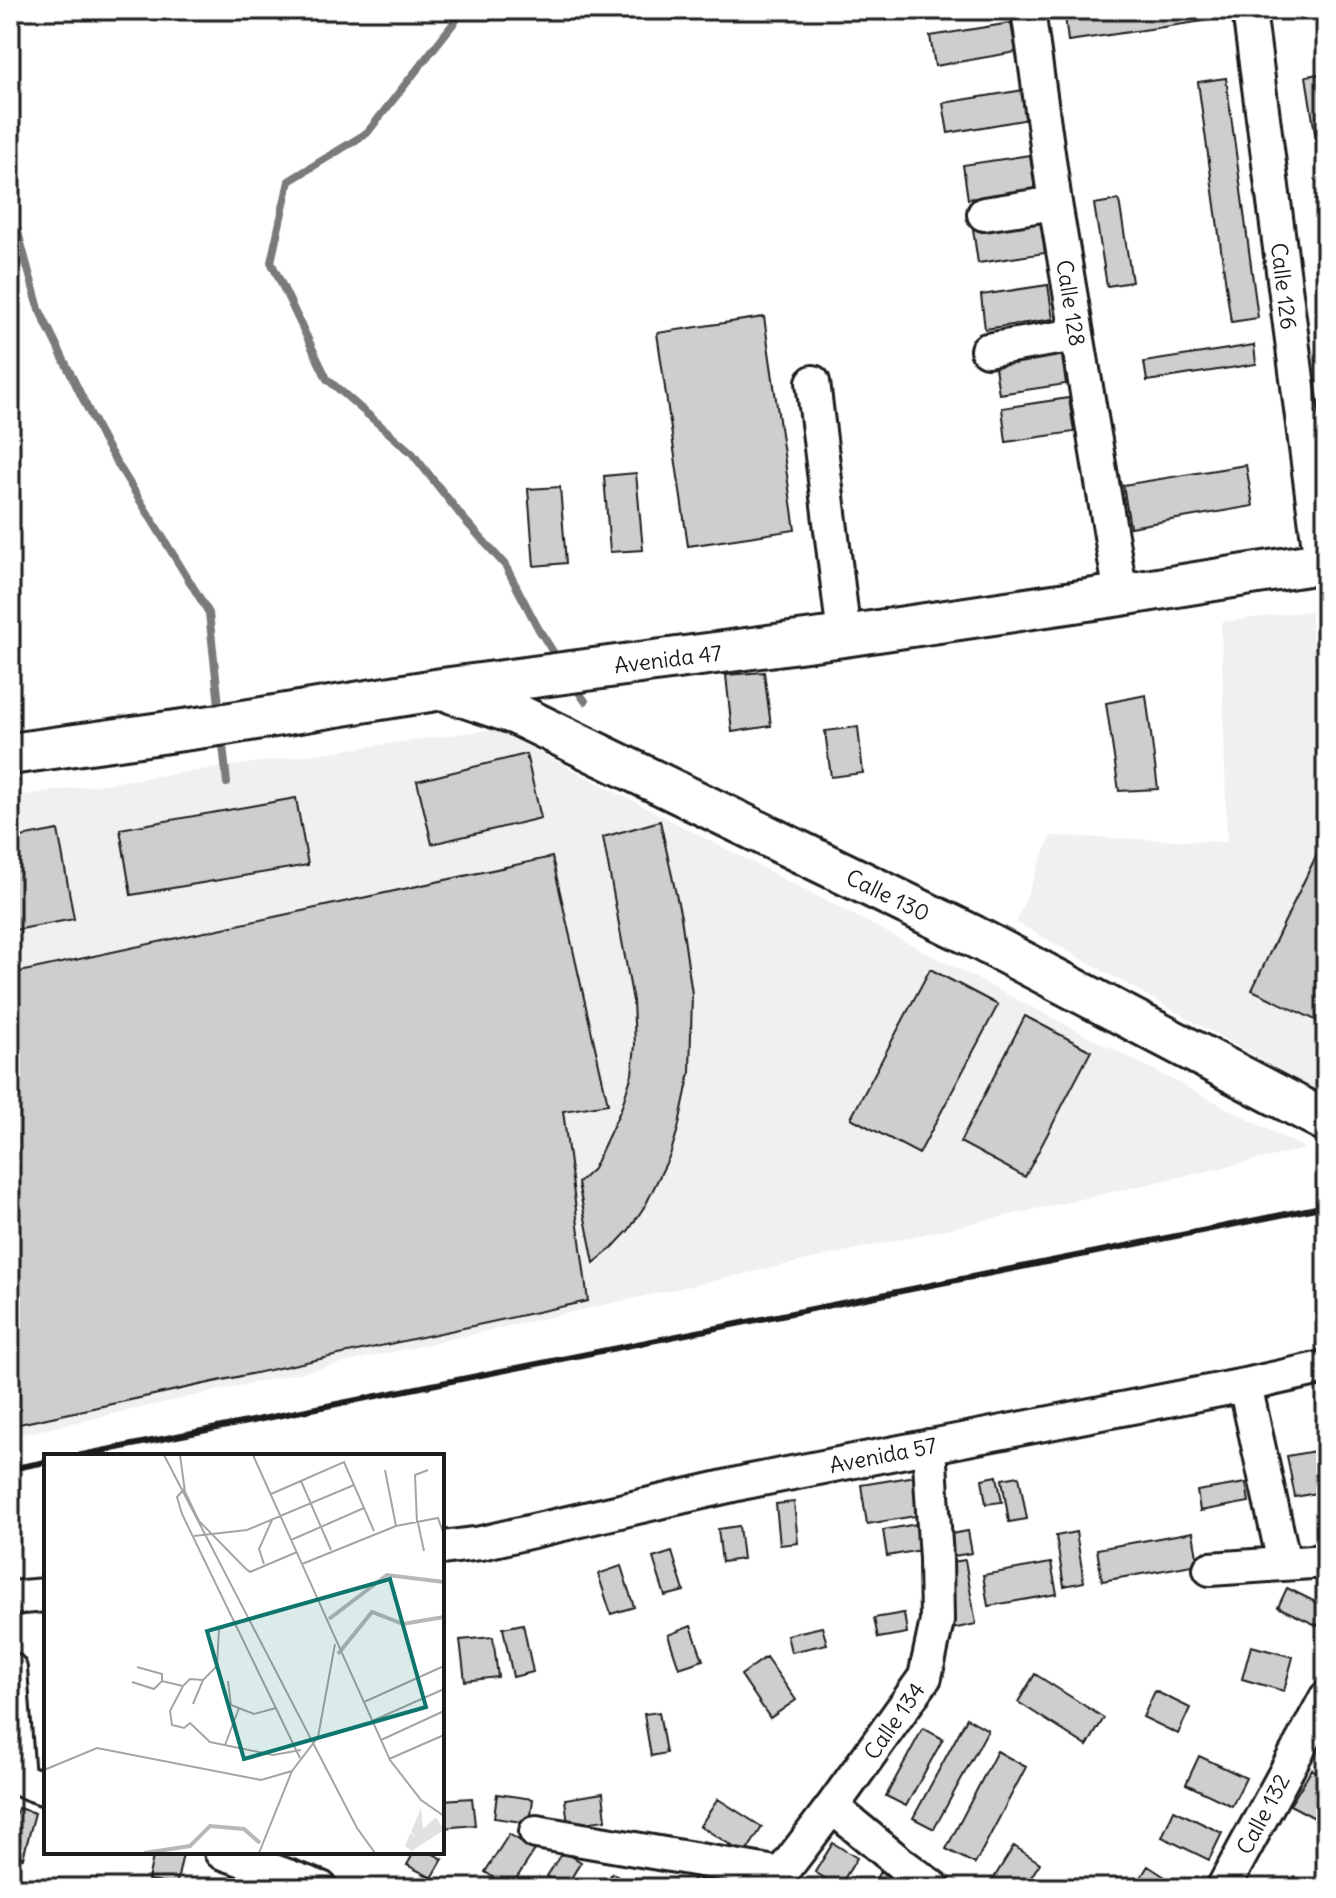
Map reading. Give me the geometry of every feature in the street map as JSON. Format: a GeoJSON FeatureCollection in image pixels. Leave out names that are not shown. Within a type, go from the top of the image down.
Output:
{"type":"FeatureCollection","features":[{"type":"Feature","properties":{"kind":"main road","name":"Avenida 47"},"geometry":{"type":"LineString","coordinates":[[10,754],[442,689],[844,636],[1323,562]]}},
{"type":"Feature","properties":{"kind":"main road","name":"Calle 130"},"geometry":{"type":"LineString","coordinates":[[442,689],[516,714],[973,936],[1326,1121]]}},
{"type":"Feature","properties":{"kind":"street","name":"Calle 128"},"geometry":{"type":"LineString","coordinates":[[1028,10],[1055,203],[1121,595]]}},
{"type":"Feature","properties":{"kind":"street","name":"Calle 126"},"geometry":{"type":"LineString","coordinates":[[1249,10],[1323,562]]}},
{"type":"Feature","properties":{"kind":"street"},"geometry":{"type":"LineString","coordinates":[[984,214],[1055,203]]}},
{"type":"Feature","properties":{"kind":"street"},"geometry":{"type":"LineString","coordinates":[[987,350],[1076,335]]}},
{"type":"Feature","properties":{"kind":"street"},"geometry":{"type":"LineString","coordinates":[[813,382],[844,636]]}},
{"type":"Feature","properties":{"kind":"street","name":"Avenida 57"},"geometry":{"type":"LineString","coordinates":[[444,1548],[481,1543],[746,1482],[1326,1367]]}},
{"type":"Feature","properties":{"kind":"street"},"geometry":{"type":"LineString","coordinates":[[1245,1385],[1284,1563]]}},
{"type":"Feature","properties":{"kind":"street","name":"Calle 134"},"geometry":{"type":"LineString","coordinates":[[536,1832],[781,1874],[925,1677],[937,1621],[929,1446]]}},
{"type":"Feature","properties":{"kind":"street"},"geometry":{"type":"LineString","coordinates":[[1210,1569],[1326,1561]]}},
{"type":"Feature","properties":{"kind":"street"},"geometry":{"type":"LineString","coordinates":[[10,1598],[44,1595]]}},
{"type":"Feature","properties":{"kind":"street"},"geometry":{"type":"LineString","coordinates":[[10,1669],[18,1779],[44,1788]]}},
{"type":"Feature","properties":{"kind":"street","name":"Calle 132"},"geometry":{"type":"LineString","coordinates":[[1223,1888],[1326,1698]]}},
{"type":"Feature","properties":{"kind":"street"},"geometry":{"type":"LineString","coordinates":[[832,1807],[934,1888]]}},
{"type":"Feature","properties":{"kind":"street"},"geometry":{"type":"LineString","coordinates":[[227,1854],[321,1888]]}},
{"type":"Feature","properties":{"kind":"shaded area"},"geometry":{"type":"Polygon","coordinates":[[[1326,609],[1326,1096],[1016,922],[1051,836],[1227,842],[1221,622],[1326,609]]]}},
{"type":"Feature","properties":{"kind":"shaded area"},"geometry":{"type":"Polygon","coordinates":[[[494,729],[1306,1149],[10,1437],[10,797],[494,729]]]}},
{"type":"Feature","properties":{"kind":"building"},"geometry":{"type":"Polygon","coordinates":[[[1105,10],[1209,10],[1211,20],[1068,41],[1065,16],[1105,10]]]}},
{"type":"Feature","properties":{"kind":"building"},"geometry":{"type":"Polygon","coordinates":[[[1011,23],[1016,52],[935,66],[930,36],[1011,23]]]}},
{"type":"Feature","properties":{"kind":"building"},"geometry":{"type":"Polygon","coordinates":[[[1326,73],[1326,178],[1322,178],[1306,76],[1326,73]]]}},
{"type":"Feature","properties":{"kind":"building"},"geometry":{"type":"Polygon","coordinates":[[[1226,78],[1258,318],[1231,322],[1198,82],[1226,78]]]}},
{"type":"Feature","properties":{"kind":"building"},"geometry":{"type":"Polygon","coordinates":[[[1024,90],[1029,119],[948,133],[943,103],[1024,90]]]}},
{"type":"Feature","properties":{"kind":"building"},"geometry":{"type":"Polygon","coordinates":[[[1030,155],[1035,189],[968,199],[963,165],[1030,155]]]}},
{"type":"Feature","properties":{"kind":"building"},"geometry":{"type":"Polygon","coordinates":[[[1119,200],[1132,282],[1107,286],[1094,204],[1119,200]]]}},
{"type":"Feature","properties":{"kind":"building"},"geometry":{"type":"Polygon","coordinates":[[[1040,219],[1045,253],[978,263],[973,229],[1040,219]]]}},
{"type":"Feature","properties":{"kind":"building"},"geometry":{"type":"Polygon","coordinates":[[[1048,285],[1053,319],[985,329],[981,295],[1048,285]]]}},
{"type":"Feature","properties":{"kind":"building"},"geometry":{"type":"Polygon","coordinates":[[[764,317],[795,530],[688,546],[657,333],[764,317]]]}},
{"type":"Feature","properties":{"kind":"building"},"geometry":{"type":"Polygon","coordinates":[[[1254,345],[1256,364],[1147,381],[1144,362],[1254,345]]]}},
{"type":"Feature","properties":{"kind":"building"},"geometry":{"type":"Polygon","coordinates":[[[1061,350],[1066,384],[999,394],[994,360],[1061,350]]]}},
{"type":"Feature","properties":{"kind":"building"},"geometry":{"type":"Polygon","coordinates":[[[1069,398],[1074,432],[1006,442],[1002,408],[1069,398]]]}},
{"type":"Feature","properties":{"kind":"building"},"geometry":{"type":"Polygon","coordinates":[[[1246,465],[1253,506],[1130,527],[1123,485],[1246,465]]]}},
{"type":"Feature","properties":{"kind":"building"},"geometry":{"type":"Polygon","coordinates":[[[636,473],[643,550],[610,552],[604,476],[636,473]]]}},
{"type":"Feature","properties":{"kind":"building"},"geometry":{"type":"Polygon","coordinates":[[[560,487],[566,563],[534,566],[528,489],[560,487]]]}},
{"type":"Feature","properties":{"kind":"building"},"geometry":{"type":"Polygon","coordinates":[[[764,672],[771,726],[732,732],[726,675],[764,672]]]}},
{"type":"Feature","properties":{"kind":"building"},"geometry":{"type":"Polygon","coordinates":[[[1146,695],[1158,789],[1119,791],[1106,703],[1146,695]]]}},
{"type":"Feature","properties":{"kind":"building"},"geometry":{"type":"Polygon","coordinates":[[[858,727],[863,773],[831,777],[825,731],[858,727]]]}},
{"type":"Feature","properties":{"kind":"building"},"geometry":{"type":"Polygon","coordinates":[[[526,754],[541,818],[432,844],[417,781],[526,754]]]}},
{"type":"Feature","properties":{"kind":"building"},"geometry":{"type":"Polygon","coordinates":[[[296,798],[308,865],[131,895],[120,829],[296,798]]]}},
{"type":"Feature","properties":{"kind":"building"},"geometry":{"type":"Polygon","coordinates":[[[660,821],[681,917],[692,994],[690,1072],[670,1155],[646,1204],[629,1230],[594,1263],[578,1183],[593,1169],[621,1109],[632,1074],[635,1045],[633,1001],[603,837],[660,821]]]}},
{"type":"Feature","properties":{"kind":"building"},"geometry":{"type":"Polygon","coordinates":[[[58,830],[74,919],[10,931],[10,839],[58,830]]]}},
{"type":"Feature","properties":{"kind":"building"},"geometry":{"type":"Polygon","coordinates":[[[1326,835],[1326,1025],[1252,990],[1326,835]]]}},
{"type":"Feature","properties":{"kind":"building"},"geometry":{"type":"Polygon","coordinates":[[[552,857],[608,1104],[563,1111],[588,1301],[10,1426],[10,974],[552,857]]]}},
{"type":"Feature","properties":{"kind":"building"},"geometry":{"type":"Polygon","coordinates":[[[930,969],[998,1005],[919,1154],[851,1118],[930,969]]]}},
{"type":"Feature","properties":{"kind":"building"},"geometry":{"type":"Polygon","coordinates":[[[1025,1016],[1091,1051],[1025,1177],[960,1142],[1025,1016]]]}},
{"type":"Feature","properties":{"kind":"building"},"geometry":{"type":"Polygon","coordinates":[[[1326,1449],[1326,1491],[1295,1497],[1287,1456],[1326,1449]]]}},
{"type":"Feature","properties":{"kind":"building"},"geometry":{"type":"Polygon","coordinates":[[[916,1476],[921,1515],[867,1524],[861,1485],[916,1476]]]}},
{"type":"Feature","properties":{"kind":"building"},"geometry":{"type":"Polygon","coordinates":[[[997,1476],[1002,1502],[986,1504],[982,1479],[997,1476]]]}},
{"type":"Feature","properties":{"kind":"building"},"geometry":{"type":"Polygon","coordinates":[[[1019,1476],[1027,1519],[1009,1522],[1002,1479],[1019,1476]]]}},
{"type":"Feature","properties":{"kind":"building"},"geometry":{"type":"Polygon","coordinates":[[[1246,1483],[1249,1502],[1200,1511],[1197,1491],[1246,1483]]]}},
{"type":"Feature","properties":{"kind":"building"},"geometry":{"type":"Polygon","coordinates":[[[794,1502],[798,1543],[780,1545],[776,1504],[794,1502]]]}},
{"type":"Feature","properties":{"kind":"building"},"geometry":{"type":"Polygon","coordinates":[[[917,1524],[921,1550],[887,1556],[883,1530],[917,1524]]]}},
{"type":"Feature","properties":{"kind":"building"},"geometry":{"type":"Polygon","coordinates":[[[739,1526],[743,1559],[722,1562],[718,1529],[739,1526]]]}},
{"type":"Feature","properties":{"kind":"building"},"geometry":{"type":"Polygon","coordinates":[[[968,1531],[972,1553],[948,1557],[945,1535],[968,1531]]]}},
{"type":"Feature","properties":{"kind":"building"},"geometry":{"type":"Polygon","coordinates":[[[1076,1532],[1084,1582],[1064,1586],[1056,1536],[1076,1532]]]}},
{"type":"Feature","properties":{"kind":"building"},"geometry":{"type":"Polygon","coordinates":[[[1193,1532],[1198,1564],[1102,1581],[1097,1549],[1193,1532]]]}},
{"type":"Feature","properties":{"kind":"building"},"geometry":{"type":"Polygon","coordinates":[[[672,1552],[684,1591],[665,1596],[653,1558],[672,1552]]]}},
{"type":"Feature","properties":{"kind":"building"},"geometry":{"type":"Polygon","coordinates":[[[965,1560],[976,1624],[952,1629],[941,1564],[965,1560]]]}},
{"type":"Feature","properties":{"kind":"building"},"geometry":{"type":"Polygon","coordinates":[[[1051,1563],[1057,1594],[988,1606],[983,1575],[1051,1563]]]}},
{"type":"Feature","properties":{"kind":"building"},"geometry":{"type":"Polygon","coordinates":[[[621,1566],[634,1607],[611,1614],[598,1574],[621,1566]]]}},
{"type":"Feature","properties":{"kind":"building"},"geometry":{"type":"Polygon","coordinates":[[[1287,1588],[1326,1607],[1318,1626],[1278,1607],[1287,1588]]]}},
{"type":"Feature","properties":{"kind":"building"},"geometry":{"type":"Polygon","coordinates":[[[904,1613],[907,1633],[878,1638],[874,1618],[904,1613]]]}},
{"type":"Feature","properties":{"kind":"building"},"geometry":{"type":"Polygon","coordinates":[[[523,1624],[533,1672],[513,1677],[503,1628],[523,1624]]]}},
{"type":"Feature","properties":{"kind":"building"},"geometry":{"type":"Polygon","coordinates":[[[691,1626],[703,1660],[679,1668],[668,1635],[691,1626]]]}},
{"type":"Feature","properties":{"kind":"building"},"geometry":{"type":"Polygon","coordinates":[[[822,1627],[827,1644],[791,1652],[787,1635],[822,1627]]]}},
{"type":"Feature","properties":{"kind":"building"},"geometry":{"type":"Polygon","coordinates":[[[493,1637],[498,1677],[465,1681],[460,1640],[493,1637]]]}},
{"type":"Feature","properties":{"kind":"building"},"geometry":{"type":"Polygon","coordinates":[[[1251,1646],[1293,1657],[1284,1691],[1242,1679],[1251,1646]]]}},
{"type":"Feature","properties":{"kind":"building"},"geometry":{"type":"Polygon","coordinates":[[[766,1657],[796,1700],[770,1718],[741,1675],[766,1657]]]}},
{"type":"Feature","properties":{"kind":"building"},"geometry":{"type":"Polygon","coordinates":[[[1035,1674],[1104,1718],[1087,1746],[1018,1702],[1035,1674]]]}},
{"type":"Feature","properties":{"kind":"building"},"geometry":{"type":"Polygon","coordinates":[[[1155,1691],[1190,1708],[1178,1734],[1143,1717],[1155,1691]]]}},
{"type":"Feature","properties":{"kind":"building"},"geometry":{"type":"Polygon","coordinates":[[[659,1712],[666,1753],[651,1756],[644,1714],[659,1712]]]}},
{"type":"Feature","properties":{"kind":"building"},"geometry":{"type":"Polygon","coordinates":[[[967,1718],[988,1730],[934,1829],[913,1818],[967,1718]]]}},
{"type":"Feature","properties":{"kind":"building"},"geometry":{"type":"Polygon","coordinates":[[[923,1728],[943,1739],[906,1806],[886,1796],[923,1728]]]}},
{"type":"Feature","properties":{"kind":"building"},"geometry":{"type":"Polygon","coordinates":[[[997,1751],[1026,1767],[975,1864],[946,1849],[997,1751]]]}},
{"type":"Feature","properties":{"kind":"building"},"geometry":{"type":"Polygon","coordinates":[[[1199,1756],[1246,1778],[1232,1806],[1186,1784],[1199,1756]]]}},
{"type":"Feature","properties":{"kind":"building"},"geometry":{"type":"Polygon","coordinates":[[[1312,1769],[1326,1778],[1326,1824],[1290,1805],[1312,1769]]]}},
{"type":"Feature","properties":{"kind":"building"},"geometry":{"type":"Polygon","coordinates":[[[603,1793],[606,1820],[568,1825],[565,1799],[603,1793]]]}},
{"type":"Feature","properties":{"kind":"building"},"geometry":{"type":"Polygon","coordinates":[[[497,1794],[533,1799],[530,1823],[494,1818],[497,1794]]]}},
{"type":"Feature","properties":{"kind":"building"},"geometry":{"type":"Polygon","coordinates":[[[472,1798],[475,1825],[444,1828],[444,1800],[472,1798]]]}},
{"type":"Feature","properties":{"kind":"building"},"geometry":{"type":"Polygon","coordinates":[[[718,1799],[762,1827],[745,1854],[700,1826],[718,1799]]]}},
{"type":"Feature","properties":{"kind":"building"},"geometry":{"type":"Polygon","coordinates":[[[18,1808],[35,1813],[23,1858],[10,1854],[10,1836],[18,1808]]]}},
{"type":"Feature","properties":{"kind":"building"},"geometry":{"type":"Polygon","coordinates":[[[1174,1810],[1222,1833],[1209,1860],[1162,1837],[1174,1810]]]}},
{"type":"Feature","properties":{"kind":"building"},"geometry":{"type":"Polygon","coordinates":[[[509,1834],[535,1850],[510,1888],[485,1872],[509,1834]]]}},
{"type":"Feature","properties":{"kind":"building"},"geometry":{"type":"Polygon","coordinates":[[[833,1843],[857,1858],[839,1887],[815,1872],[833,1843]]]}},
{"type":"Feature","properties":{"kind":"building"},"geometry":{"type":"Polygon","coordinates":[[[1014,1846],[1040,1863],[1024,1888],[1003,1888],[992,1881],[1014,1846]]]}},
{"type":"Feature","properties":{"kind":"building"},"geometry":{"type":"Polygon","coordinates":[[[563,1851],[581,1862],[565,1888],[547,1876],[563,1851]]]}},
{"type":"Feature","properties":{"kind":"building"},"geometry":{"type":"Polygon","coordinates":[[[154,1854],[183,1854],[176,1886],[148,1880],[154,1854]]]}},
{"type":"Feature","properties":{"kind":"building"},"geometry":{"type":"Polygon","coordinates":[[[413,1854],[434,1854],[443,1859],[432,1878],[407,1865],[413,1854]]]}},
{"type":"Feature","properties":{"kind":"building"},"geometry":{"type":"Polygon","coordinates":[[[1148,1866],[1182,1888],[1134,1888],[1148,1866]]]}},
{"type":"Feature","properties":{"kind":"building"},"geometry":{"type":"Polygon","coordinates":[[[880,1872],[905,1888],[870,1888],[880,1872]]]}},
{"type":"Feature","properties":{"kind":"building"},"geometry":{"type":"Polygon","coordinates":[[[612,1873],[629,1884],[626,1888],[603,1888],[612,1873]]]}},
{"type":"Feature","properties":{"kind":"building"},"geometry":{"type":"Polygon","coordinates":[[[695,1876],[713,1888],[688,1888],[695,1876]]]}},
{"type":"Feature","properties":{"kind":"building"},"geometry":{"type":"Polygon","coordinates":[[[250,1879],[273,1887],[247,1888],[250,1879]]]}},
{"type":"Feature","properties":{"kind":"waterway"},"geometry":{"type":"LineString","coordinates":[[464,10],[367,133],[289,181],[271,262],[327,379],[412,453],[505,565],[560,663]]}},
{"type":"Feature","properties":{"kind":"waterway"},"geometry":{"type":"LineString","coordinates":[[10,203],[39,309],[103,440],[209,613],[220,714]]}},
{"type":"Feature","properties":{"kind":"waterway"},"geometry":{"type":"LineString","coordinates":[[574,685],[585,701]]}},
{"type":"Feature","properties":{"kind":"waterway"},"geometry":{"type":"LineString","coordinates":[[222,736],[227,783]]}},
{"type":"Feature","properties":{"kind":"railway"},"geometry":{"type":"LineString","coordinates":[[87,1454],[1326,1206]]}},
{"type":"Feature","properties":{"kind":"railway"},"geometry":{"type":"LineString","coordinates":[[10,1469],[44,1462]]}}]}
